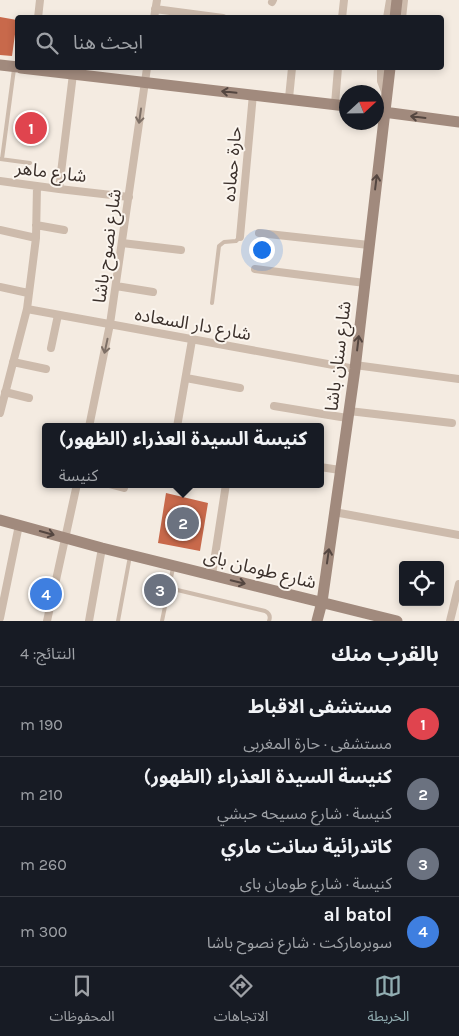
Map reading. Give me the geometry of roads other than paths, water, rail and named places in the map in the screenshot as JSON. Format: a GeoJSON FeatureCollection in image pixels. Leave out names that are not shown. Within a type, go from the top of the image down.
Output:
{"type":"FeatureCollection","features":[{"type":"Feature","properties":{"kind":"street"},"geometry":{"type":"LineString","coordinates":[[38,15],[40,0]]}},
{"type":"Feature","properties":{"kind":"street"},"geometry":{"type":"LineString","coordinates":[[342,15],[344,0]]}},
{"type":"Feature","properties":{"kind":"street"},"geometry":{"type":"LineString","coordinates":[[388,15],[390,0]]}},
{"type":"Feature","properties":{"kind":"street"},"geometry":{"type":"LineString","coordinates":[[396,15],[397,0]]}},
{"type":"Feature","properties":{"kind":"street"},"geometry":{"type":"LineString","coordinates":[[402,15],[404,0]]}},
{"type":"Feature","properties":{"kind":"street"},"geometry":{"type":"LineString","coordinates":[[156,4],[209,15]]}},
{"type":"Feature","properties":{"kind":"street"},"geometry":{"type":"LineString","coordinates":[[0,65],[15,67]]}},
{"type":"Feature","properties":{"kind":"street"},"geometry":{"type":"LineString","coordinates":[[39,70],[339,105]]}},
{"type":"Feature","properties":{"kind":"street","name":"شارع نصوح باشا"},"geometry":{"type":"LineString","coordinates":[[90,423],[110,324],[147,70]]}},
{"type":"Feature","properties":{"kind":"street"},"geometry":{"type":"LineString","coordinates":[[289,98],[292,70]]}},
{"type":"Feature","properties":{"kind":"street"},"geometry":{"type":"LineString","coordinates":[[338,70],[339,85]]}},
{"type":"Feature","properties":{"kind":"street","name":"شارع سنان باشا"},"geometry":{"type":"LineString","coordinates":[[381,70],[381,81],[386,94]]}},
{"type":"Feature","properties":{"kind":"street","name":"شارع سنان باشا"},"geometry":{"type":"LineString","coordinates":[[386,94],[393,82],[395,70]]}},
{"type":"Feature","properties":{"kind":"street","name":"شارع سنان باشا"},"geometry":{"type":"LineString","coordinates":[[384,100],[389,73]]}},
{"type":"Feature","properties":{"kind":"street"},"geometry":{"type":"LineString","coordinates":[[59,189],[72,74]]}},
{"type":"Feature","properties":{"kind":"street","name":"حارة حماده"},"geometry":{"type":"LineString","coordinates":[[240,236],[253,94]]}},
{"type":"Feature","properties":{"kind":"street"},"geometry":{"type":"LineString","coordinates":[[384,113],[459,122]]}},
{"type":"Feature","properties":{"kind":"street","name":"شارع سنان باشا"},"geometry":{"type":"LineString","coordinates":[[317,621],[322,602],[355,367],[369,245],[379,130]]}},
{"type":"Feature","properties":{"kind":"street","name":"شارع ماهر"},"geometry":{"type":"LineString","coordinates":[[0,181],[129,197]]}},
{"type":"Feature","properties":{"kind":"street"},"geometry":{"type":"LineString","coordinates":[[0,413],[26,309],[36,238],[37,186]]}},
{"type":"Feature","properties":{"kind":"street"},"geometry":{"type":"LineString","coordinates":[[36,225],[64,230]]}},
{"type":"Feature","properties":{"kind":"street"},"geometry":{"type":"LineString","coordinates":[[0,230],[36,238]]}},
{"type":"Feature","properties":{"kind":"street"},"geometry":{"type":"LineString","coordinates":[[259,233],[369,245]]}},
{"type":"Feature","properties":{"kind":"street"},"geometry":{"type":"LineString","coordinates":[[122,243],[181,250]]}},
{"type":"Feature","properties":{"kind":"street"},"geometry":{"type":"LineString","coordinates":[[255,269],[365,283]]}},
{"type":"Feature","properties":{"kind":"street"},"geometry":{"type":"LineString","coordinates":[[116,286],[153,292]]}},
{"type":"Feature","properties":{"kind":"street"},"geometry":{"type":"LineString","coordinates":[[0,288],[28,293]]}},
{"type":"Feature","properties":{"kind":"street","name":"شارع دار السعاده"},"geometry":{"type":"LineString","coordinates":[[26,309],[192,340],[355,367],[459,379]]}},
{"type":"Feature","properties":{"kind":"street"},"geometry":{"type":"LineString","coordinates":[[51,348],[58,315]]}},
{"type":"Feature","properties":{"kind":"street"},"geometry":{"type":"LineString","coordinates":[[178,423],[192,340]]}},
{"type":"Feature","properties":{"kind":"street"},"geometry":{"type":"LineString","coordinates":[[13,362],[46,369]]}},
{"type":"Feature","properties":{"kind":"street"},"geometry":{"type":"LineString","coordinates":[[186,378],[240,388]]}},
{"type":"Feature","properties":{"kind":"street"},"geometry":{"type":"LineString","coordinates":[[5,392],[29,398]]}},
{"type":"Feature","properties":{"kind":"street"},"geometry":{"type":"LineString","coordinates":[[274,406],[452,423]]}},
{"type":"Feature","properties":{"kind":"street"},"geometry":{"type":"LineString","coordinates":[[324,468],[340,470]]}},
{"type":"Feature","properties":{"kind":"street"},"geometry":{"type":"LineString","coordinates":[[47,621],[76,488]]}},
{"type":"Feature","properties":{"kind":"street"},"geometry":{"type":"LineString","coordinates":[[212,575],[225,488]]}},
{"type":"Feature","properties":{"kind":"street"},"geometry":{"type":"LineString","coordinates":[[334,512],[459,535]]}},
{"type":"Feature","properties":{"kind":"street","name":"شارع طومان باى"},"geometry":{"type":"LineString","coordinates":[[0,520],[102,548],[393,621]]}},
{"type":"Feature","properties":{"kind":"street"},"geometry":{"type":"LineString","coordinates":[[0,618],[19,525]]}},
{"type":"Feature","properties":{"kind":"street"},"geometry":{"type":"LineString","coordinates":[[88,621],[102,548]]}},
{"type":"Feature","properties":{"kind":"street"},"geometry":{"type":"LineString","coordinates":[[450,621],[459,584]]}},
{"type":"Feature","properties":{"kind":"lane"},"geometry":{"type":"LineString","coordinates":[[23,70],[1,159],[30,163]]}},
{"type":"Feature","properties":{"kind":"lane"},"geometry":{"type":"LineString","coordinates":[[212,303],[219,246],[227,241],[236,241],[240,236]]}},
{"type":"Feature","properties":{"kind":"lane"},"geometry":{"type":"LineString","coordinates":[[118,621],[131,554]]}},
{"type":"Feature","properties":{"kind":"lane"},"geometry":{"type":"LineString","coordinates":[[162,621],[174,566]]}},
{"type":"Feature","properties":{"kind":"lane"},"geometry":{"type":"LineString","coordinates":[[169,588],[265,611],[270,615],[269,621]]}},
{"type":"Feature","properties":{"kind":"place","name":"مستشفى الاقباط"},"geometry":{"type":"Point","coordinates":[31,128]}},
{"type":"Feature","properties":{"kind":"place","name":"كنيسة السيدة العذراء (الظهور)"},"geometry":{"type":"Point","coordinates":[183,523]}},
{"type":"Feature","properties":{"kind":"place","name":"كاتدرائية سانت ماري"},"geometry":{"type":"Point","coordinates":[160,590]}},
{"type":"Feature","properties":{"kind":"place","name":"al batol"},"geometry":{"type":"Point","coordinates":[46,594]}}]}
